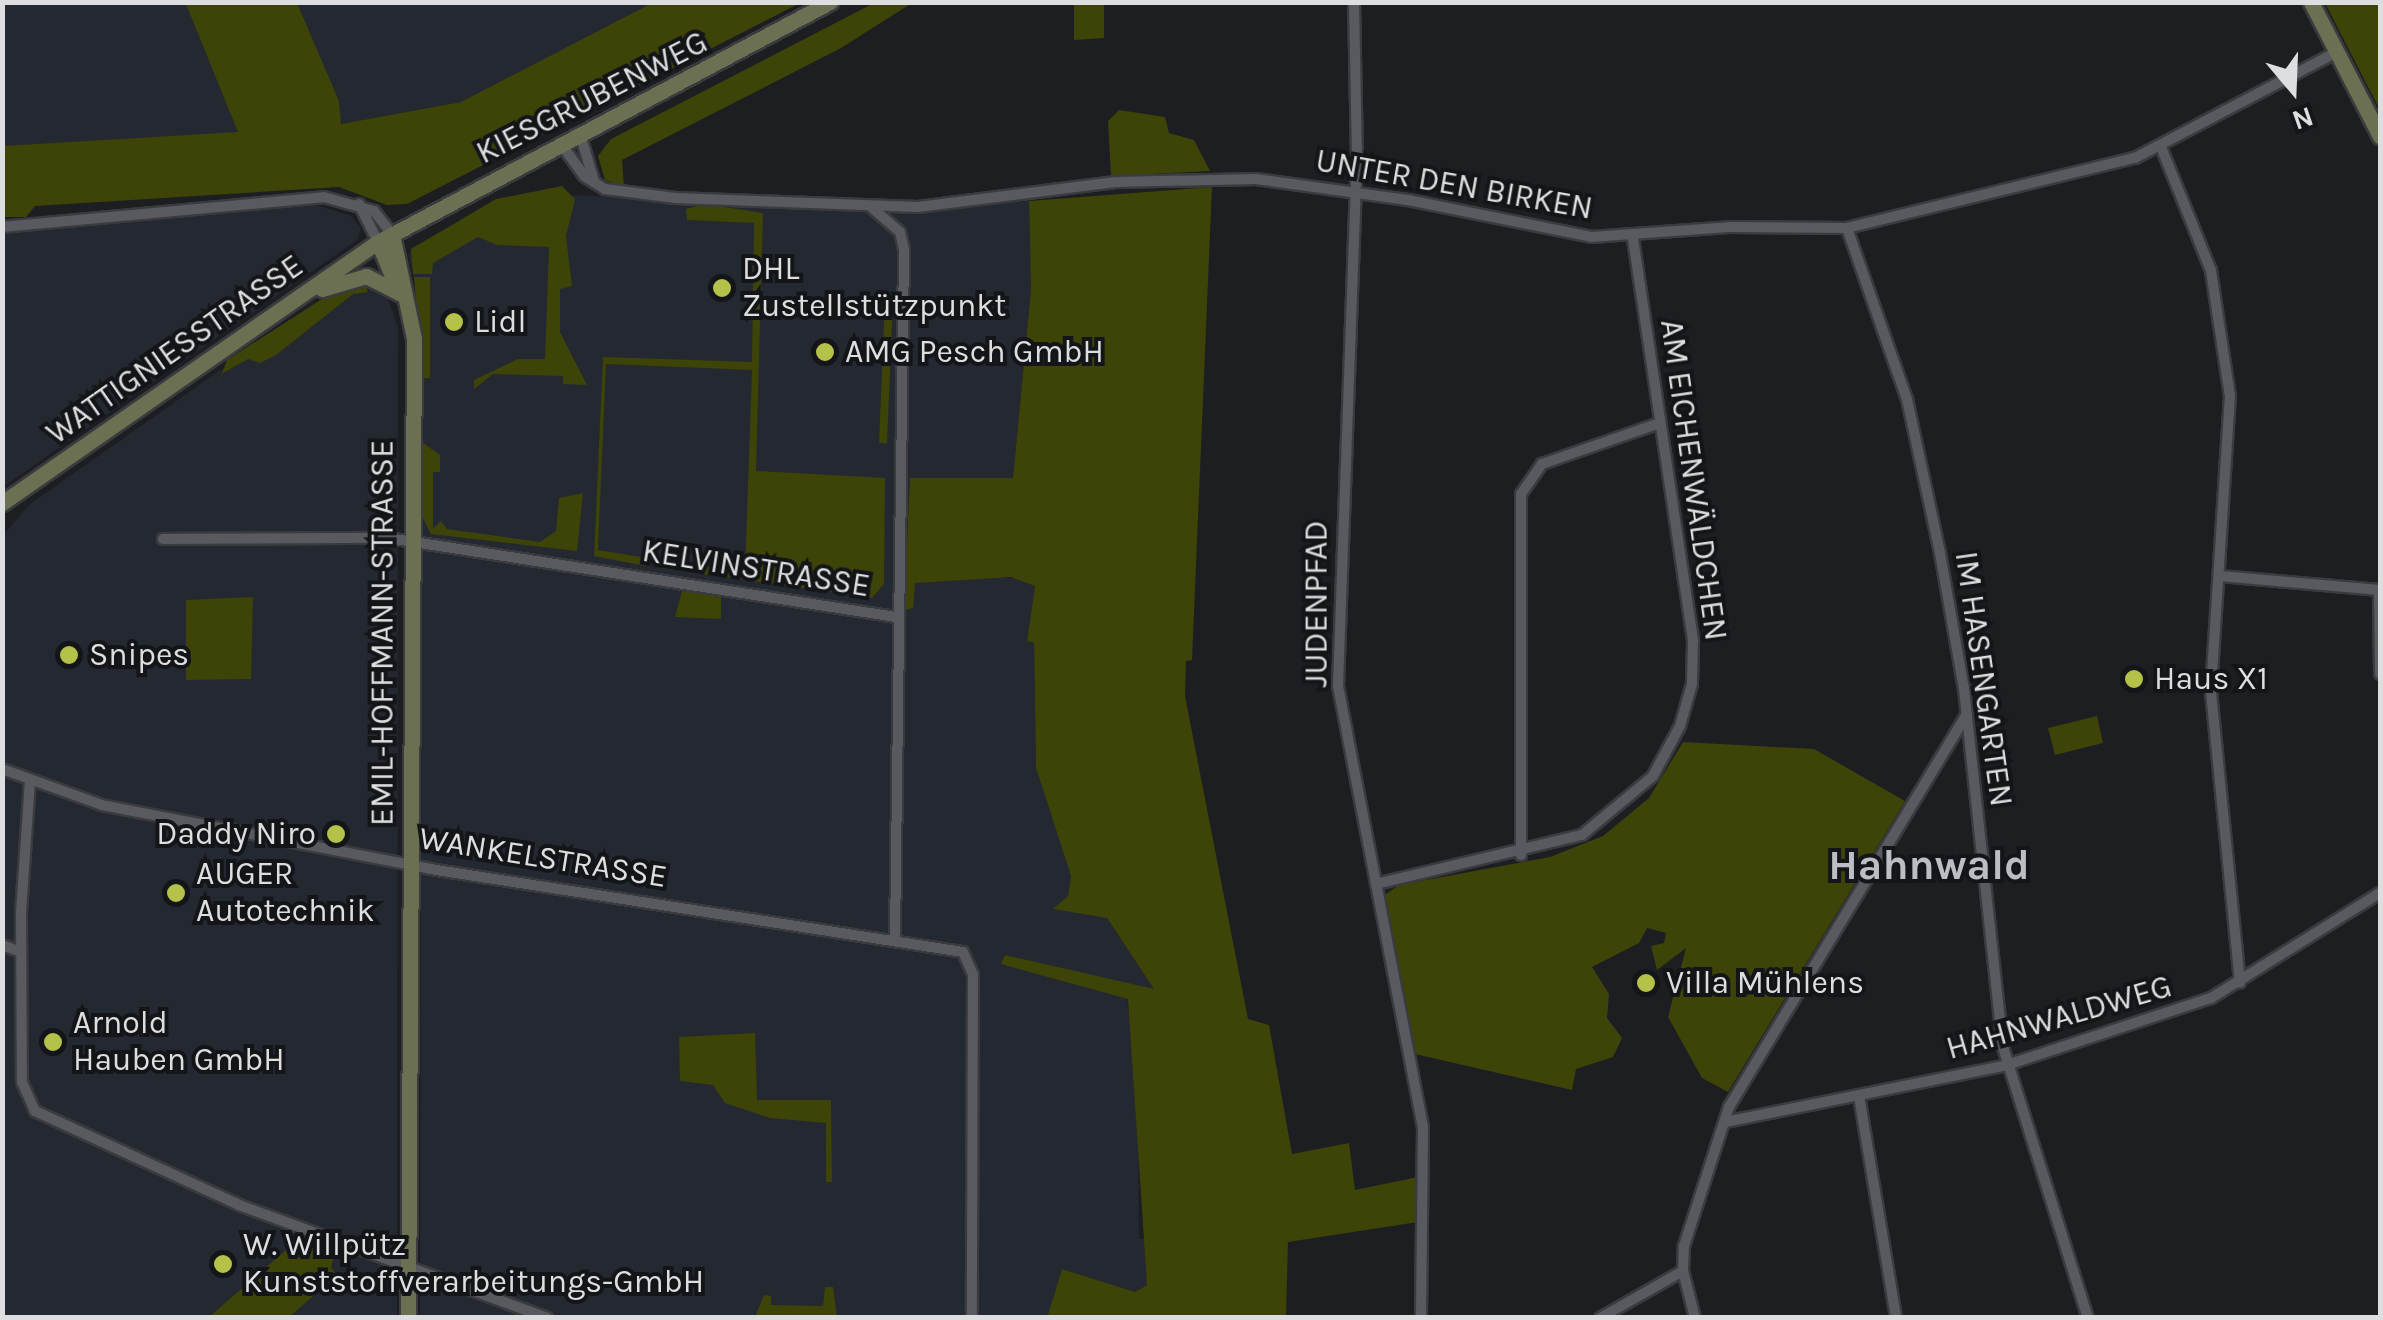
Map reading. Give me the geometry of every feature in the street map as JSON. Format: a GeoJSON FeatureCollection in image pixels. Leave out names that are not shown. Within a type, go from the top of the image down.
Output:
{"type":"FeatureCollection","features":[{"type":"Feature","properties":{"kind":"street","name":"KIESGRUBENWEG"},"geometry":{"type":"LineString","coordinates":[[385,238],[830,2]]}},
{"type":"Feature","properties":{"kind":"street","name":"JUDENPFAD"},"geometry":{"type":"LineString","coordinates":[[1354,2],[1355,193],[1338,686],[1423,1127],[1421,1318]]}},
{"type":"Feature","properties":{"kind":"street"},"geometry":{"type":"LineString","coordinates":[[2311,2],[2380,136]]}},
{"type":"Feature","properties":{"kind":"street","name":"UNTER DEN BIRKEN"},"geometry":{"type":"LineString","coordinates":[[594,181],[620,194],[870,206],[969,204],[1146,181],[1256,179],[1355,193],[1579,236],[1633,237],[1728,227],[1847,228],[2162,147],[2336,52]]}},
{"type":"Feature","properties":{"kind":"street"},"geometry":{"type":"LineString","coordinates":[[580,134],[594,181]]}},
{"type":"Feature","properties":{"kind":"street"},"geometry":{"type":"LineString","coordinates":[[561,144],[594,181]]}},
{"type":"Feature","properties":{"kind":"street"},"geometry":{"type":"LineString","coordinates":[[2162,147],[2210,271],[2230,396],[2212,712],[2240,983]]}},
{"type":"Feature","properties":{"kind":"street"},"geometry":{"type":"LineString","coordinates":[[2,227],[324,197],[358,204],[382,218],[399,293],[409,308]]}},
{"type":"Feature","properties":{"kind":"street"},"geometry":{"type":"LineString","coordinates":[[870,206],[900,232],[904,250],[896,616]]}},
{"type":"Feature","properties":{"kind":"street","name":"IM HASENGARTEN"},"geometry":{"type":"LineString","coordinates":[[1847,228],[1907,399],[1967,714],[2007,1064],[2088,1318]]}},
{"type":"Feature","properties":{"kind":"street","name":"AM EICHENWÄLDCHEN"},"geometry":{"type":"LineString","coordinates":[[1376,884],[1520,855],[1582,836],[1629,802],[1663,762],[1688,705],[1693,642],[1633,237]]}},
{"type":"Feature","properties":{"kind":"street","name":"WATTIGNIESSTRASSE"},"geometry":{"type":"LineString","coordinates":[[2,502],[385,238]]}},
{"type":"Feature","properties":{"kind":"street","name":"EMIL-HOFFMANN-STRASSE"},"geometry":{"type":"LineString","coordinates":[[385,238],[409,308],[408,1318]]}},
{"type":"Feature","properties":{"kind":"street"},"geometry":{"type":"LineString","coordinates":[[291,302],[351,278],[366,276],[399,293]]}},
{"type":"Feature","properties":{"kind":"street"},"geometry":{"type":"LineString","coordinates":[[1520,855],[1521,494],[1527,476],[1551,459],[1660,423]]}},
{"type":"Feature","properties":{"kind":"street","name":"KELVINSTRASSE"},"geometry":{"type":"LineString","coordinates":[[163,539],[411,540],[896,616],[895,936]]}},
{"type":"Feature","properties":{"kind":"street"},"geometry":{"type":"LineString","coordinates":[[2219,576],[2380,590],[2380,674]]}},
{"type":"Feature","properties":{"kind":"street"},"geometry":{"type":"LineString","coordinates":[[1694,1318],[1683,1271],[1698,1194],[1725,1122],[1967,714]]}},
{"type":"Feature","properties":{"kind":"street","name":"WANKELSTRASSE"},"geometry":{"type":"LineString","coordinates":[[2,769],[117,808],[409,864],[895,936],[963,952],[973,974],[972,1318]]}},
{"type":"Feature","properties":{"kind":"street"},"geometry":{"type":"LineString","coordinates":[[30,780],[20,952],[27,1100],[42,1116],[108,1148],[408,1269],[547,1318]]}},
{"type":"Feature","properties":{"kind":"street","name":"HAHNWALDWEG"},"geometry":{"type":"LineString","coordinates":[[1725,1122],[2007,1064],[2240,983],[2380,894]]}},
{"type":"Feature","properties":{"kind":"street"},"geometry":{"type":"LineString","coordinates":[[2,945],[20,952]]}},
{"type":"Feature","properties":{"kind":"street"},"geometry":{"type":"LineString","coordinates":[[1859,1096],[1896,1318]]}},
{"type":"Feature","properties":{"kind":"street"},"geometry":{"type":"LineString","coordinates":[[1600,1318],[1683,1271]]}},
{"type":"Feature","properties":{"kind":"shaded area"},"geometry":{"type":"Polygon","coordinates":[[[3,3],[687,3],[461,102],[341,124],[48,148],[3,146],[3,3]]]}},
{"type":"Feature","properties":{"kind":"shaded area"},"geometry":{"type":"Polygon","coordinates":[[[572,195],[904,211],[1029,201],[1031,289],[1013,479],[909,574],[1026,578],[1035,586],[1027,641],[1034,642],[1036,768],[1071,876],[1068,896],[1107,918],[1155,990],[1125,984],[1138,1079],[1139,1239],[1147,1239],[1147,1285],[1135,1292],[1062,1269],[1049,1315],[1056,1318],[420,1317],[422,316],[409,256],[412,247],[572,195]]]}},
{"type":"Feature","properties":{"kind":"shaded area"},"geometry":{"type":"Polygon","coordinates":[[[317,205],[351,216],[361,229],[357,240],[3,487],[3,234],[317,205]]]}},
{"type":"Feature","properties":{"kind":"shaded area"},"geometry":{"type":"Polygon","coordinates":[[[361,285],[388,299],[398,327],[397,1317],[3,1317],[2,536],[30,504],[219,371],[361,285]]]}},
{"type":"Feature","properties":{"kind":"green space"},"geometry":{"type":"Polygon","coordinates":[[[177,3],[297,3],[339,101],[341,124],[461,102],[652,3],[800,3],[407,204],[387,205],[339,187],[35,206],[26,217],[3,217],[3,146],[238,132],[186,4],[177,3]]]}},
{"type":"Feature","properties":{"kind":"green space"},"geometry":{"type":"Polygon","coordinates":[[[874,3],[912,3],[841,48],[622,160],[624,187],[605,180],[598,156],[611,139],[874,3]]]}},
{"type":"Feature","properties":{"kind":"green space"},"geometry":{"type":"Polygon","coordinates":[[[1074,3],[1104,3],[1104,38],[1074,40],[1074,3]]]}},
{"type":"Feature","properties":{"kind":"green space"},"geometry":{"type":"Polygon","coordinates":[[[2325,3],[2380,3],[2380,110],[2346,44],[2325,3]]]}},
{"type":"Feature","properties":{"kind":"green space"},"geometry":{"type":"Polygon","coordinates":[[[1119,110],[1165,117],[1169,133],[1194,140],[1210,171],[1111,176],[1108,121],[1119,110]]]}},
{"type":"Feature","properties":{"kind":"green space"},"geometry":{"type":"Polygon","coordinates":[[[562,186],[575,199],[566,236],[572,286],[560,289],[560,332],[587,385],[563,384],[563,376],[493,374],[474,389],[474,380],[518,359],[545,359],[549,247],[497,245],[478,237],[433,263],[432,274],[413,274],[411,249],[496,199],[562,186]]]}},
{"type":"Feature","properties":{"kind":"green space"},"geometry":{"type":"Polygon","coordinates":[[[1212,187],[1192,660],[1186,661],[1185,696],[1248,1019],[1269,1025],[1292,1154],[1349,1143],[1355,1190],[1418,1177],[1418,1222],[1288,1242],[1286,1317],[1056,1318],[1048,1315],[1062,1269],[1135,1292],[1147,1285],[1128,999],[1001,964],[1005,955],[1154,989],[1107,918],[1053,909],[1068,896],[1071,876],[1036,768],[1034,643],[1027,641],[1035,586],[1011,577],[915,583],[913,608],[904,610],[910,478],[1013,478],[1031,289],[1029,201],[1212,187]]]}},
{"type":"Feature","properties":{"kind":"green space"},"geometry":{"type":"Polygon","coordinates":[[[705,204],[763,213],[756,471],[885,478],[884,584],[872,598],[661,568],[663,561],[745,572],[752,370],[606,364],[598,550],[647,558],[646,566],[594,556],[603,357],[752,362],[754,223],[687,220],[686,209],[705,204]]]}},
{"type":"Feature","properties":{"kind":"green space"},"geometry":{"type":"Polygon","coordinates":[[[414,277],[430,277],[430,378],[422,378],[414,277]]]}},
{"type":"Feature","properties":{"kind":"green space"},"geometry":{"type":"Polygon","coordinates":[[[365,284],[368,292],[353,294],[276,355],[260,363],[248,359],[223,373],[218,384],[227,360],[342,286],[365,284]]]}},
{"type":"Feature","properties":{"kind":"green space"},"geometry":{"type":"Polygon","coordinates":[[[885,298],[893,299],[887,443],[879,443],[885,298]]]}},
{"type":"Feature","properties":{"kind":"green space"},"geometry":{"type":"Polygon","coordinates":[[[422,442],[440,455],[440,472],[433,472],[433,529],[441,521],[447,529],[540,542],[556,531],[559,498],[583,493],[577,551],[431,534],[422,516],[422,442]]]}},
{"type":"Feature","properties":{"kind":"green space"},"geometry":{"type":"Polygon","coordinates":[[[682,591],[721,597],[721,619],[675,617],[682,591]]]}},
{"type":"Feature","properties":{"kind":"green space"},"geometry":{"type":"Polygon","coordinates":[[[253,597],[251,679],[186,680],[186,600],[253,597]]]}},
{"type":"Feature","properties":{"kind":"green space"},"geometry":{"type":"Polygon","coordinates":[[[2097,716],[2103,743],[2055,755],[2048,728],[2097,716]]]}},
{"type":"Feature","properties":{"kind":"green space"},"geometry":{"type":"Polygon","coordinates":[[[1683,742],[1814,749],[1905,801],[1728,1092],[1702,1078],[1668,1017],[1686,948],[1657,970],[1651,946],[1664,943],[1666,933],[1647,928],[1639,943],[1592,967],[1609,994],[1607,1018],[1622,1038],[1613,1057],[1576,1069],[1572,1090],[1415,1054],[1383,896],[1399,885],[1550,857],[1603,836],[1649,798],[1683,742]]]}},
{"type":"Feature","properties":{"kind":"green space"},"geometry":{"type":"Polygon","coordinates":[[[755,1033],[757,1100],[831,1100],[832,1182],[826,1182],[826,1123],[770,1118],[725,1103],[713,1085],[680,1081],[679,1037],[755,1033]]]}},
{"type":"Feature","properties":{"kind":"green space"},"geometry":{"type":"Polygon","coordinates":[[[302,1236],[335,1251],[331,1268],[338,1275],[289,1317],[209,1317],[302,1236]]]}},
{"type":"Feature","properties":{"kind":"green space"},"geometry":{"type":"Polygon","coordinates":[[[825,1287],[833,1287],[837,1317],[755,1317],[764,1295],[771,1296],[771,1305],[823,1306],[825,1287]]]}},
{"type":"Feature","properties":{"kind":"place","name":"DHL Zustellstützpunkt"},"geometry":{"type":"Point","coordinates":[722,288]}},
{"type":"Feature","properties":{"kind":"place","name":"Lidl"},"geometry":{"type":"Point","coordinates":[454,322]}},
{"type":"Feature","properties":{"kind":"place","name":"AMG Pesch GmbH"},"geometry":{"type":"Point","coordinates":[825,352]}},
{"type":"Feature","properties":{"kind":"place","name":"Snipes"},"geometry":{"type":"Point","coordinates":[69,655]}},
{"type":"Feature","properties":{"kind":"place","name":"Haus X1"},"geometry":{"type":"Point","coordinates":[2134,679]}},
{"type":"Feature","properties":{"kind":"place","name":"Daddy Niro"},"geometry":{"type":"Point","coordinates":[336,834]}},
{"type":"Feature","properties":{"kind":"place","name":"AUGER Autotechnik"},"geometry":{"type":"Point","coordinates":[176,893]}},
{"type":"Feature","properties":{"kind":"place","name":"Villa Mühlens"},"geometry":{"type":"Point","coordinates":[1646,983]}},
{"type":"Feature","properties":{"kind":"place","name":"Arnold Hauben GmbH"},"geometry":{"type":"Point","coordinates":[53,1042]}},
{"type":"Feature","properties":{"kind":"place","name":"W. Willpütz Kunststoffverarbeitungs-GmbH"},"geometry":{"type":"Point","coordinates":[223,1264]}},
{"type":"Feature","properties":{"kind":"district","name":"Hahnwald"},"geometry":{"type":"Point","coordinates":[1929,865]}}]}
